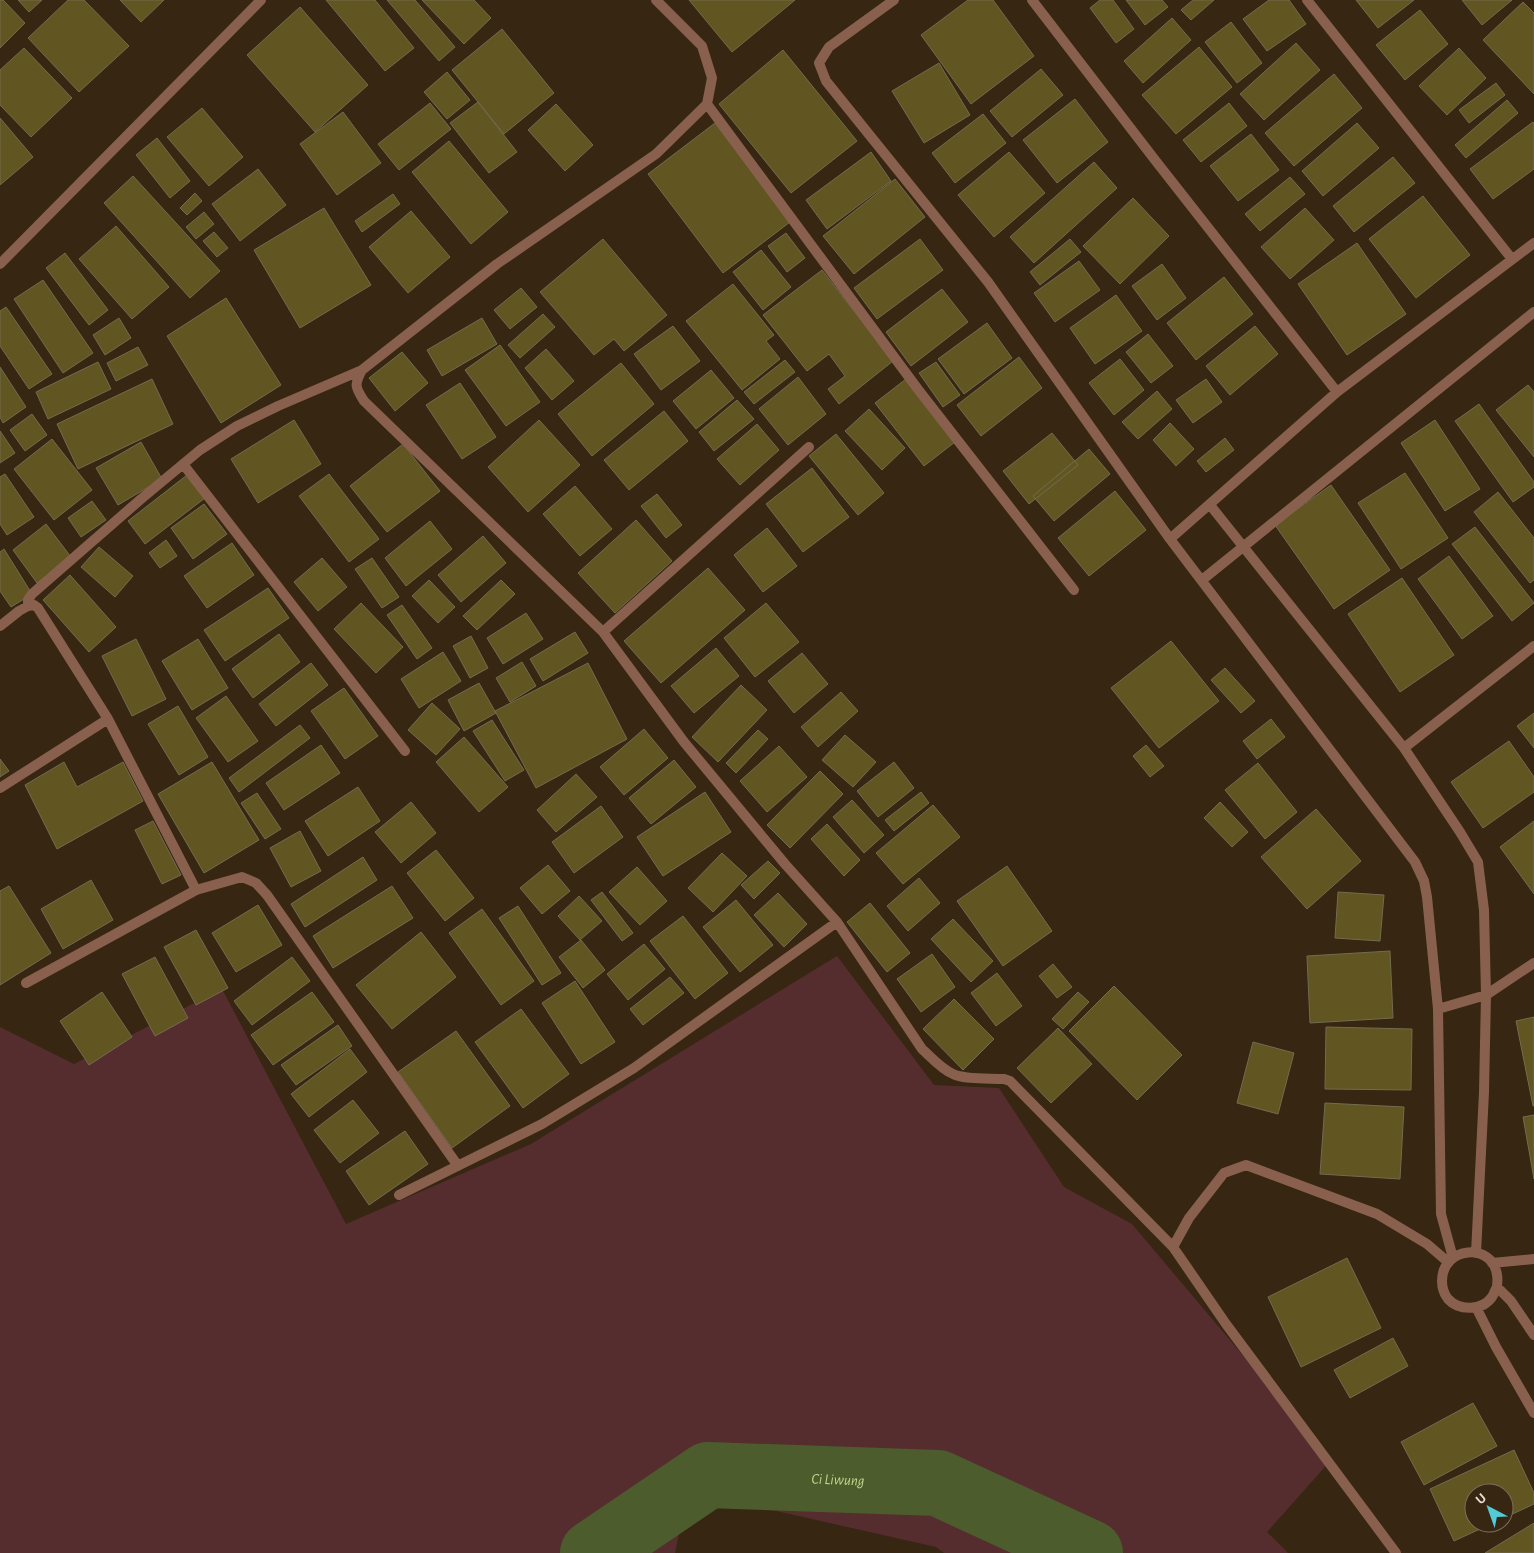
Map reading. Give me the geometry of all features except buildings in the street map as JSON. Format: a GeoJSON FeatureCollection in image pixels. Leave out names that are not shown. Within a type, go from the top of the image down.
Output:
{"type":"FeatureCollection","features":[{"type":"Feature","properties":{"kind":"street"},"geometry":{"type":"LineString","coordinates":[[0,264],[261,0]]}},
{"type":"Feature","properties":{"kind":"street"},"geometry":{"type":"LineString","coordinates":[[28,606],[28,600],[32,594],[200,450],[237,426],[362,370],[497,264],[656,154],[707,104],[712,78],[702,46],[656,0]]}},
{"type":"Feature","properties":{"kind":"street"},"geometry":{"type":"LineString","coordinates":[[894,0],[830,47],[819,63],[826,81],[988,282],[1170,539],[1415,862],[1424,881],[1438,1010],[1441,1214],[1450,1260]]}},
{"type":"Feature","properties":{"kind":"street"},"geometry":{"type":"LineString","coordinates":[[1032,0],[1154,160],[1337,392]]}},
{"type":"Feature","properties":{"kind":"street"},"geometry":{"type":"LineString","coordinates":[[1307,0],[1512,259]]}},
{"type":"Feature","properties":{"kind":"street"},"geometry":{"type":"LineString","coordinates":[[707,104],[917,388],[1074,590]]}},
{"type":"Feature","properties":{"kind":"street"},"geometry":{"type":"LineString","coordinates":[[1170,539],[1337,392],[1534,243]]}},
{"type":"Feature","properties":{"kind":"street"},"geometry":{"type":"LineString","coordinates":[[1202,580],[1534,312]]}},
{"type":"Feature","properties":{"kind":"street"},"geometry":{"type":"LineString","coordinates":[[362,370],[356,381],[357,389],[364,401],[603,632],[684,742],[785,864],[837,922],[922,1049],[953,1074],[1010,1081],[1173,1247],[1226,1324],[1396,1553]]}},
{"type":"Feature","properties":{"kind":"street"},"geometry":{"type":"LineString","coordinates":[[603,632],[809,446]]}},
{"type":"Feature","properties":{"kind":"street"},"geometry":{"type":"LineString","coordinates":[[183,464],[405,751]]}},
{"type":"Feature","properties":{"kind":"street"},"geometry":{"type":"LineString","coordinates":[[1210,505],[1404,748],[1478,862],[1484,910],[1486,995],[1484,1092],[1476,1253]]}},
{"type":"Feature","properties":{"kind":"street"},"geometry":{"type":"LineString","coordinates":[[0,626],[28,606],[34,605],[38,608],[108,719],[196,890]]}},
{"type":"Feature","properties":{"kind":"street"},"geometry":{"type":"LineString","coordinates":[[1404,748],[1534,646]]}},
{"type":"Feature","properties":{"kind":"street"},"geometry":{"type":"LineString","coordinates":[[0,788],[108,719]]}},
{"type":"Feature","properties":{"kind":"street"},"geometry":{"type":"LineString","coordinates":[[26,983],[196,890],[242,877],[256,883],[267,895],[458,1166]]}},
{"type":"Feature","properties":{"kind":"street"},"geometry":{"type":"LineString","coordinates":[[399,1195],[542,1124],[634,1068],[837,922]]}},
{"type":"Feature","properties":{"kind":"street"},"geometry":{"type":"LineString","coordinates":[[1438,1010],[1486,995],[1534,963]]}},
{"type":"Feature","properties":{"kind":"street"},"geometry":{"type":"LineString","coordinates":[[1173,1247],[1189,1218],[1224,1173],[1246,1165],[1377,1214],[1450,1260]]}},
{"type":"Feature","properties":{"kind":"street"},"geometry":{"type":"LineString","coordinates":[[1470,1252],[1482,1254],[1492,1263],[1498,1274],[1497,1287],[1492,1298],[1482,1306],[1468,1308],[1456,1306],[1447,1298],[1442,1286],[1442,1273],[1450,1260],[1458,1254],[1470,1252]]}},
{"type":"Feature","properties":{"kind":"street"},"geometry":{"type":"LineString","coordinates":[[1492,1263],[1534,1259]]}},
{"type":"Feature","properties":{"kind":"street"},"geometry":{"type":"LineString","coordinates":[[1497,1287],[1511,1301],[1534,1335]]}},
{"type":"Feature","properties":{"kind":"street"},"geometry":{"type":"LineString","coordinates":[[1476,1307],[1496,1347],[1534,1413]]}},
{"type":"Feature","properties":{"kind":"shaded area"},"geometry":{"type":"Polygon","coordinates":[[[837,956],[934,1085],[999,1088],[1064,1187],[1132,1224],[1331,1460],[1267,1532],[1288,1553],[944,1553],[936,1547],[688,1491],[675,1553],[0,1553],[0,1027],[74,1064],[222,989],[346,1224],[531,1144],[837,956]]]}},
{"type":"Feature","properties":{"kind":"waterway","name":"Ci Liwung"},"geometry":{"type":"LineString","coordinates":[[593,1553],[708,1475],[938,1483],[1090,1553]]}}]}
